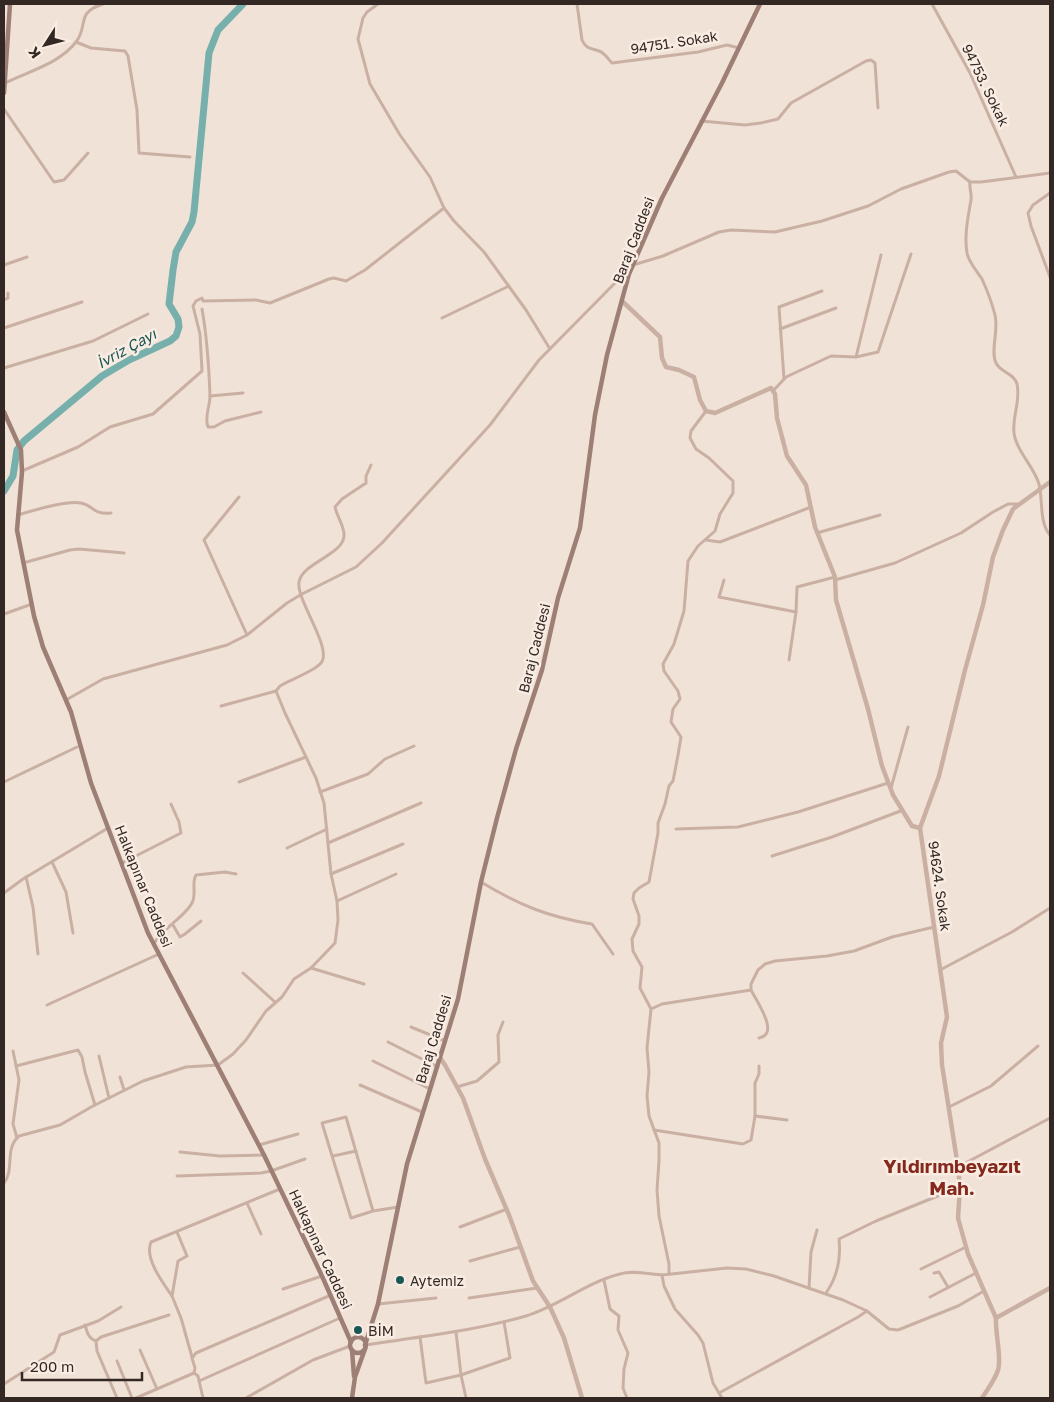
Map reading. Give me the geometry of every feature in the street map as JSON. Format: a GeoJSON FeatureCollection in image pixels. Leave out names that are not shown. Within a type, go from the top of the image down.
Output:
{"type":"FeatureCollection","features":[{"type":"Feature","properties":{"kind":"main road"},"geometry":{"type":"LineString","coordinates":[[4,93],[10,4]]}},
{"type":"Feature","properties":{"kind":"main road","name":"Baraj Caddesi"},"geometry":{"type":"LineString","coordinates":[[354,1377],[378,1304],[407,1164],[458,999],[480,882],[509,772],[542,670],[558,598],[580,528],[595,415],[607,355],[629,274],[662,198],[722,83],[760,4]]}},
{"type":"Feature","properties":{"kind":"main road","name":"Halkapınar Caddesi"},"geometry":{"type":"LineString","coordinates":[[4,412],[6,421],[20,445],[22,472],[18,538],[32,604],[43,647],[66,700],[90,777],[142,919],[154,945],[264,1155],[331,1295],[351,1346],[354,1377]]}},
{"type":"Feature","properties":{"kind":"main road"},"geometry":{"type":"LineString","coordinates":[[358,1338],[362,1339],[365,1347],[359,1353],[351,1346],[354,1339],[358,1338]]}},
{"type":"Feature","properties":{"kind":"main road"},"geometry":{"type":"LineString","coordinates":[[352,1398],[354,1377]]}},
{"type":"Feature","properties":{"kind":"street"},"geometry":{"type":"LineString","coordinates":[[5,83],[45,66],[60,55],[76,42],[90,9],[103,4]]}},
{"type":"Feature","properties":{"kind":"street"},"geometry":{"type":"LineString","coordinates":[[378,4],[367,12],[363,18],[358,39],[370,84],[400,135],[430,177],[444,208],[460,228],[484,252],[526,310],[550,350]]}},
{"type":"Feature","properties":{"kind":"street","name":"94751. Sokak"},"geometry":{"type":"LineString","coordinates":[[577,4],[584,45],[601,52],[612,63],[698,52],[727,45],[738,48]]}},
{"type":"Feature","properties":{"kind":"street","name":"94753. Sokak"},"geometry":{"type":"LineString","coordinates":[[932,4],[970,73],[1016,177]]}},
{"type":"Feature","properties":{"kind":"street"},"geometry":{"type":"LineString","coordinates":[[76,42],[91,48],[125,51],[128,56],[137,110],[139,153],[190,157]]}},
{"type":"Feature","properties":{"kind":"street"},"geometry":{"type":"LineString","coordinates":[[701,121],[745,125],[778,118],[791,103],[871,60],[875,63],[878,108]]}},
{"type":"Feature","properties":{"kind":"street"},"geometry":{"type":"LineString","coordinates":[[4,108],[54,182],[64,180],[88,153]]}},
{"type":"Feature","properties":{"kind":"street"},"geometry":{"type":"LineString","coordinates":[[633,265],[663,256],[719,232],[738,230],[775,232],[822,221],[868,206],[901,189],[953,170],[960,173],[970,182],[1050,173]]}},
{"type":"Feature","properties":{"kind":"street"},"geometry":{"type":"LineString","coordinates":[[970,182],[971,199],[967,227],[967,253],[984,285],[995,315],[997,333],[994,356],[996,363],[1017,384],[1015,436],[1034,471],[1040,489],[1044,524],[1050,535]]}},
{"type":"Feature","properties":{"kind":"street"},"geometry":{"type":"LineString","coordinates":[[1050,194],[1033,205],[1028,216],[1050,277]]}},
{"type":"Feature","properties":{"kind":"street"},"geometry":{"type":"LineString","coordinates":[[202,371],[200,334],[193,306],[196,301],[202,298],[203,301],[256,300],[270,302],[329,279],[334,278],[346,281],[364,270],[444,208]]}},
{"type":"Feature","properties":{"kind":"street"},"geometry":{"type":"LineString","coordinates":[[773,391],[784,380],[831,356],[856,357],[878,352],[911,254]]}},
{"type":"Feature","properties":{"kind":"street"},"geometry":{"type":"LineString","coordinates":[[856,357],[881,255]]}},
{"type":"Feature","properties":{"kind":"street"},"geometry":{"type":"LineString","coordinates":[[4,265],[26,257]]}},
{"type":"Feature","properties":{"kind":"street"},"geometry":{"type":"LineString","coordinates":[[66,700],[103,679],[227,645],[247,635],[287,603],[356,567],[382,543],[490,425],[539,360],[614,284],[629,274]]}},
{"type":"Feature","properties":{"kind":"street"},"geometry":{"type":"LineString","coordinates":[[442,318],[509,286]]}},
{"type":"Feature","properties":{"kind":"street"},"geometry":{"type":"LineString","coordinates":[[784,380],[779,307],[822,291]]}},
{"type":"Feature","properties":{"kind":"street"},"geometry":{"type":"LineString","coordinates":[[4,300],[8,298],[8,292]]}},
{"type":"Feature","properties":{"kind":"street"},"geometry":{"type":"LineString","coordinates":[[622,301],[660,336],[662,358],[666,367],[679,370],[694,377],[700,400],[706,411],[714,413],[771,388],[775,394],[777,418],[787,456],[806,485],[818,533],[835,578],[836,600],[868,709],[882,766],[890,789],[902,810],[912,826],[920,828]]}},
{"type":"Feature","properties":{"kind":"street"},"geometry":{"type":"LineString","coordinates":[[4,328],[82,302]]}},
{"type":"Feature","properties":{"kind":"street"},"geometry":{"type":"LineString","coordinates":[[780,329],[836,308]]}},
{"type":"Feature","properties":{"kind":"street"},"geometry":{"type":"LineString","coordinates":[[202,309],[206,334],[210,396],[206,423],[208,428],[261,412]]}},
{"type":"Feature","properties":{"kind":"street"},"geometry":{"type":"LineString","coordinates":[[4,368],[93,341],[148,314]]}},
{"type":"Feature","properties":{"kind":"street"},"geometry":{"type":"LineString","coordinates":[[202,371],[208,372]]}},
{"type":"Feature","properties":{"kind":"street"},"geometry":{"type":"LineString","coordinates":[[22,472],[78,447],[110,427],[153,414],[202,371]]}},
{"type":"Feature","properties":{"kind":"street"},"geometry":{"type":"LineString","coordinates":[[210,396],[243,393]]}},
{"type":"Feature","properties":{"kind":"street"},"geometry":{"type":"LineString","coordinates":[[669,1274],[669,1264],[659,1216],[656,1190],[659,1161],[658,1143],[649,1116],[646,1096],[649,1072],[647,1048],[651,1009],[640,988],[642,967],[633,952],[632,939],[639,924],[633,899],[634,893],[649,882],[658,833],[658,823],[669,786],[674,781],[681,737],[671,722],[673,709],[680,699],[678,691],[664,671],[663,664],[674,644],[684,611],[688,561],[698,546],[715,531],[720,514],[733,493],[733,481],[696,449],[690,438],[691,431],[706,411]]}},
{"type":"Feature","properties":{"kind":"street"},"geometry":{"type":"LineString","coordinates":[[221,706],[276,691],[280,686],[321,664],[324,656],[323,645],[308,613],[298,583],[310,567],[338,547],[344,538],[335,507],[342,499],[366,483],[366,476],[372,465]]}},
{"type":"Feature","properties":{"kind":"street","name":"94624. Sokak"},"geometry":{"type":"LineString","coordinates":[[996,1318],[966,1247],[958,1218],[960,1187],[958,1167],[942,1065],[941,1043],[946,1017],[920,828],[939,776],[983,606],[993,557],[1003,530],[1012,509],[1050,482]]}},
{"type":"Feature","properties":{"kind":"street"},"geometry":{"type":"LineString","coordinates":[[239,497],[204,540],[247,635]]}},
{"type":"Feature","properties":{"kind":"street"},"geometry":{"type":"LineString","coordinates":[[18,516],[73,502],[85,503],[93,510],[105,514],[111,513]]}},
{"type":"Feature","properties":{"kind":"street"},"geometry":{"type":"LineString","coordinates":[[789,660],[796,612],[797,587],[895,563],[961,533],[1008,504],[1019,504]]}},
{"type":"Feature","properties":{"kind":"street"},"geometry":{"type":"LineString","coordinates":[[706,540],[720,542],[811,507]]}},
{"type":"Feature","properties":{"kind":"street"},"geometry":{"type":"LineString","coordinates":[[818,533],[880,515]]}},
{"type":"Feature","properties":{"kind":"street"},"geometry":{"type":"LineString","coordinates":[[23,563],[79,549],[124,553]]}},
{"type":"Feature","properties":{"kind":"street"},"geometry":{"type":"LineString","coordinates":[[724,580],[719,597],[796,612]]}},
{"type":"Feature","properties":{"kind":"street"},"geometry":{"type":"LineString","coordinates":[[4,614],[32,604]]}},
{"type":"Feature","properties":{"kind":"street"},"geometry":{"type":"LineString","coordinates":[[4,1183],[8,1176],[10,1150],[17,1138],[60,1125],[95,1104],[143,1081],[186,1067],[218,1065],[233,1054],[246,1040],[266,1011],[282,997],[294,979],[311,968],[335,943],[338,920],[337,901],[331,874],[324,803],[306,757],[276,691]]}},
{"type":"Feature","properties":{"kind":"street"},"geometry":{"type":"LineString","coordinates":[[890,789],[908,727]]}},
{"type":"Feature","properties":{"kind":"street"},"geometry":{"type":"LineString","coordinates":[[320,792],[368,774],[385,759],[414,746]]}},
{"type":"Feature","properties":{"kind":"street"},"geometry":{"type":"LineString","coordinates":[[4,782],[77,747]]}},
{"type":"Feature","properties":{"kind":"street"},"geometry":{"type":"LineString","coordinates":[[239,782],[306,757]]}},
{"type":"Feature","properties":{"kind":"street"},"geometry":{"type":"LineString","coordinates":[[676,830],[738,827],[798,812],[888,783]]}},
{"type":"Feature","properties":{"kind":"street"},"geometry":{"type":"LineString","coordinates":[[328,843],[421,803]]}},
{"type":"Feature","properties":{"kind":"street"},"geometry":{"type":"LineString","coordinates":[[122,863],[181,833],[179,822],[171,804]]}},
{"type":"Feature","properties":{"kind":"street"},"geometry":{"type":"LineString","coordinates":[[772,856],[832,837],[902,810]]}},
{"type":"Feature","properties":{"kind":"street"},"geometry":{"type":"LineString","coordinates":[[4,893],[26,877],[109,828]]}},
{"type":"Feature","properties":{"kind":"street"},"geometry":{"type":"LineString","coordinates":[[287,848],[327,829]]}},
{"type":"Feature","properties":{"kind":"street"},"geometry":{"type":"LineString","coordinates":[[331,874],[403,844]]}},
{"type":"Feature","properties":{"kind":"street"},"geometry":{"type":"LineString","coordinates":[[52,862],[66,892],[73,932]]}},
{"type":"Feature","properties":{"kind":"street"},"geometry":{"type":"LineString","coordinates":[[154,945],[157,937],[173,925],[193,902],[195,888],[193,880],[196,875],[224,872],[236,874]]}},
{"type":"Feature","properties":{"kind":"street"},"geometry":{"type":"LineString","coordinates":[[337,901],[396,874]]}},
{"type":"Feature","properties":{"kind":"street"},"geometry":{"type":"LineString","coordinates":[[26,877],[33,907],[38,954]]}},
{"type":"Feature","properties":{"kind":"street"},"geometry":{"type":"LineString","coordinates":[[480,882],[527,907],[562,919],[592,924],[613,954]]}},
{"type":"Feature","properties":{"kind":"street"},"geometry":{"type":"LineString","coordinates":[[940,970],[1012,932],[1050,908]]}},
{"type":"Feature","properties":{"kind":"street"},"geometry":{"type":"LineString","coordinates":[[173,925],[180,937],[201,921]]}},
{"type":"Feature","properties":{"kind":"street"},"geometry":{"type":"LineString","coordinates":[[758,1038],[765,1037],[768,1033],[768,1025],[751,990],[751,984],[758,970],[764,964],[775,960],[827,956],[854,951],[892,937],[935,927]]}},
{"type":"Feature","properties":{"kind":"street"},"geometry":{"type":"LineString","coordinates":[[47,1005],[159,954]]}},
{"type":"Feature","properties":{"kind":"street"},"geometry":{"type":"LineString","coordinates":[[311,968],[364,984]]}},
{"type":"Feature","properties":{"kind":"street"},"geometry":{"type":"LineString","coordinates":[[243,974],[275,1002]]}},
{"type":"Feature","properties":{"kind":"street"},"geometry":{"type":"LineString","coordinates":[[651,1009],[662,1004],[751,990]]}},
{"type":"Feature","properties":{"kind":"street"},"geometry":{"type":"LineString","coordinates":[[457,1087],[477,1081],[499,1062],[498,1035],[503,1022]]}},
{"type":"Feature","properties":{"kind":"street"},"geometry":{"type":"LineString","coordinates":[[411,1027],[446,1041]]}},
{"type":"Feature","properties":{"kind":"street"},"geometry":{"type":"LineString","coordinates":[[388,1042],[438,1067]]}},
{"type":"Feature","properties":{"kind":"street"},"geometry":{"type":"LineString","coordinates":[[949,1107],[991,1086],[1038,1046]]}},
{"type":"Feature","properties":{"kind":"street"},"geometry":{"type":"LineString","coordinates":[[16,1066],[78,1050],[82,1057],[95,1104]]}},
{"type":"Feature","properties":{"kind":"street"},"geometry":{"type":"LineString","coordinates":[[13,1051],[19,1080],[13,1124],[17,1138]]}},
{"type":"Feature","properties":{"kind":"street"},"geometry":{"type":"LineString","coordinates":[[99,1056],[109,1098]]}},
{"type":"Feature","properties":{"kind":"street"},"geometry":{"type":"LineString","coordinates":[[440,1059],[463,1098],[485,1159],[507,1209],[537,1288],[550,1307],[564,1338],[582,1398]]}},
{"type":"Feature","properties":{"kind":"street"},"geometry":{"type":"LineString","coordinates":[[374,1061],[430,1089]]}},
{"type":"Feature","properties":{"kind":"street"},"geometry":{"type":"LineString","coordinates":[[654,1130],[743,1144],[751,1140],[755,1116],[754,1083],[759,1074],[760,1066]]}},
{"type":"Feature","properties":{"kind":"street"},"geometry":{"type":"LineString","coordinates":[[120,1078],[124,1090]]}},
{"type":"Feature","properties":{"kind":"street"},"geometry":{"type":"LineString","coordinates":[[360,1085],[422,1112]]}},
{"type":"Feature","properties":{"kind":"street"},"geometry":{"type":"LineString","coordinates":[[373,1211],[346,1116],[322,1123],[351,1218],[373,1211],[398,1207]]}},
{"type":"Feature","properties":{"kind":"street"},"geometry":{"type":"LineString","coordinates":[[755,1116],[788,1120]]}},
{"type":"Feature","properties":{"kind":"street"},"geometry":{"type":"LineString","coordinates":[[958,1167],[1050,1118]]}},
{"type":"Feature","properties":{"kind":"street"},"geometry":{"type":"LineString","coordinates":[[259,1146],[298,1134]]}},
{"type":"Feature","properties":{"kind":"street"},"geometry":{"type":"LineString","coordinates":[[333,1156],[356,1151]]}},
{"type":"Feature","properties":{"kind":"street"},"geometry":{"type":"LineString","coordinates":[[180,1152],[220,1156],[264,1155]]}},
{"type":"Feature","properties":{"kind":"street"},"geometry":{"type":"LineString","coordinates":[[177,1176],[271,1171],[305,1159]]}},
{"type":"Feature","properties":{"kind":"street"},"geometry":{"type":"LineString","coordinates":[[826,1293],[835,1281],[839,1268],[839,1239],[876,1221],[960,1187]]}},
{"type":"Feature","properties":{"kind":"street"},"geometry":{"type":"LineString","coordinates":[[194,1373],[195,1368],[181,1318],[172,1296],[156,1274],[149,1246],[151,1242],[280,1189]]}},
{"type":"Feature","properties":{"kind":"street"},"geometry":{"type":"LineString","coordinates":[[248,1203],[261,1234]]}},
{"type":"Feature","properties":{"kind":"street"},"geometry":{"type":"LineString","coordinates":[[460,1227],[507,1209]]}},
{"type":"Feature","properties":{"kind":"street"},"geometry":{"type":"LineString","coordinates":[[809,1288],[811,1252],[817,1230]]}},
{"type":"Feature","properties":{"kind":"street"},"geometry":{"type":"LineString","coordinates":[[172,1296],[178,1261],[187,1256],[177,1232]]}},
{"type":"Feature","properties":{"kind":"street"},"geometry":{"type":"LineString","coordinates":[[470,1261],[521,1247]]}},
{"type":"Feature","properties":{"kind":"street"},"geometry":{"type":"LineString","coordinates":[[921,1270],[966,1247]]}},
{"type":"Feature","properties":{"kind":"street"},"geometry":{"type":"LineString","coordinates":[[365,1347],[504,1322],[550,1307],[621,1273],[637,1272],[662,1275],[727,1268],[746,1269],[826,1293],[867,1311],[889,1329],[898,1330],[958,1306],[984,1291]]}},
{"type":"Feature","properties":{"kind":"street"},"geometry":{"type":"LineString","coordinates":[[934,1273],[939,1272],[948,1287]]}},
{"type":"Feature","properties":{"kind":"street"},"geometry":{"type":"LineString","coordinates":[[930,1297],[976,1273]]}},
{"type":"Feature","properties":{"kind":"street"},"geometry":{"type":"LineString","coordinates":[[662,1275],[664,1286],[675,1309],[698,1334],[703,1343],[709,1372],[722,1398]]}},
{"type":"Feature","properties":{"kind":"street"},"geometry":{"type":"LineString","coordinates":[[283,1289],[322,1276]]}},
{"type":"Feature","properties":{"kind":"street"},"geometry":{"type":"LineString","coordinates":[[604,1280],[610,1308],[619,1316],[618,1330],[628,1353],[624,1369],[623,1388],[627,1398]]}},
{"type":"Feature","properties":{"kind":"street"},"geometry":{"type":"LineString","coordinates":[[469,1298],[537,1288]]}},
{"type":"Feature","properties":{"kind":"street"},"geometry":{"type":"LineString","coordinates":[[990,1398],[983,1396],[997,1373],[999,1366],[996,1318],[1050,1288]]}},
{"type":"Feature","properties":{"kind":"street"},"geometry":{"type":"LineString","coordinates":[[192,1358],[196,1352],[331,1295]]}},
{"type":"Feature","properties":{"kind":"street"},"geometry":{"type":"LineString","coordinates":[[378,1304],[436,1298]]}},
{"type":"Feature","properties":{"kind":"street"},"geometry":{"type":"LineString","coordinates":[[4,1384],[54,1352],[60,1335],[98,1320],[121,1307]]}},
{"type":"Feature","properties":{"kind":"street"},"geometry":{"type":"LineString","coordinates":[[719,1394],[867,1311]]}},
{"type":"Feature","properties":{"kind":"street"},"geometry":{"type":"LineString","coordinates":[[96,1341],[101,1337],[169,1315]]}},
{"type":"Feature","properties":{"kind":"street"},"geometry":{"type":"LineString","coordinates":[[199,1381],[341,1318]]}},
{"type":"Feature","properties":{"kind":"street"},"geometry":{"type":"LineString","coordinates":[[420,1336],[426,1383],[461,1375],[510,1358],[504,1322]]}},
{"type":"Feature","properties":{"kind":"street"},"geometry":{"type":"LineString","coordinates":[[84,1325],[88,1334],[96,1341]]}},
{"type":"Feature","properties":{"kind":"street"},"geometry":{"type":"LineString","coordinates":[[456,1332],[466,1398]]}},
{"type":"Feature","properties":{"kind":"street"},"geometry":{"type":"LineString","coordinates":[[96,1341],[97,1351],[116,1398]]}},
{"type":"Feature","properties":{"kind":"street"},"geometry":{"type":"LineString","coordinates":[[246,1398],[313,1360],[351,1346]]}},
{"type":"Feature","properties":{"kind":"street"},"geometry":{"type":"LineString","coordinates":[[140,1350],[157,1389]]}},
{"type":"Feature","properties":{"kind":"street"},"geometry":{"type":"LineString","coordinates":[[117,1361],[134,1398],[194,1373]]}},
{"type":"Feature","properties":{"kind":"street"},"geometry":{"type":"LineString","coordinates":[[194,1373],[198,1376],[204,1398]]}},
{"type":"Feature","properties":{"kind":"waterway","name":"İvriz Çayı"},"geometry":{"type":"LineString","coordinates":[[4,491],[13,476],[17,450],[24,441],[102,376],[129,360],[170,341],[176,336],[179,327],[178,319],[169,304],[176,252],[192,222],[194,212],[209,53],[218,30],[243,4]]}},
{"type":"Feature","properties":{"kind":"place","name":"Aytemiz"},"geometry":{"type":"Point","coordinates":[400,1280]}},
{"type":"Feature","properties":{"kind":"place","name":"BİM"},"geometry":{"type":"Point","coordinates":[358,1330]}},
{"type":"Feature","properties":{"kind":"district","name":"Yıldırımbeyazıt Mah."},"geometry":{"type":"Point","coordinates":[952,1176]}}]}
